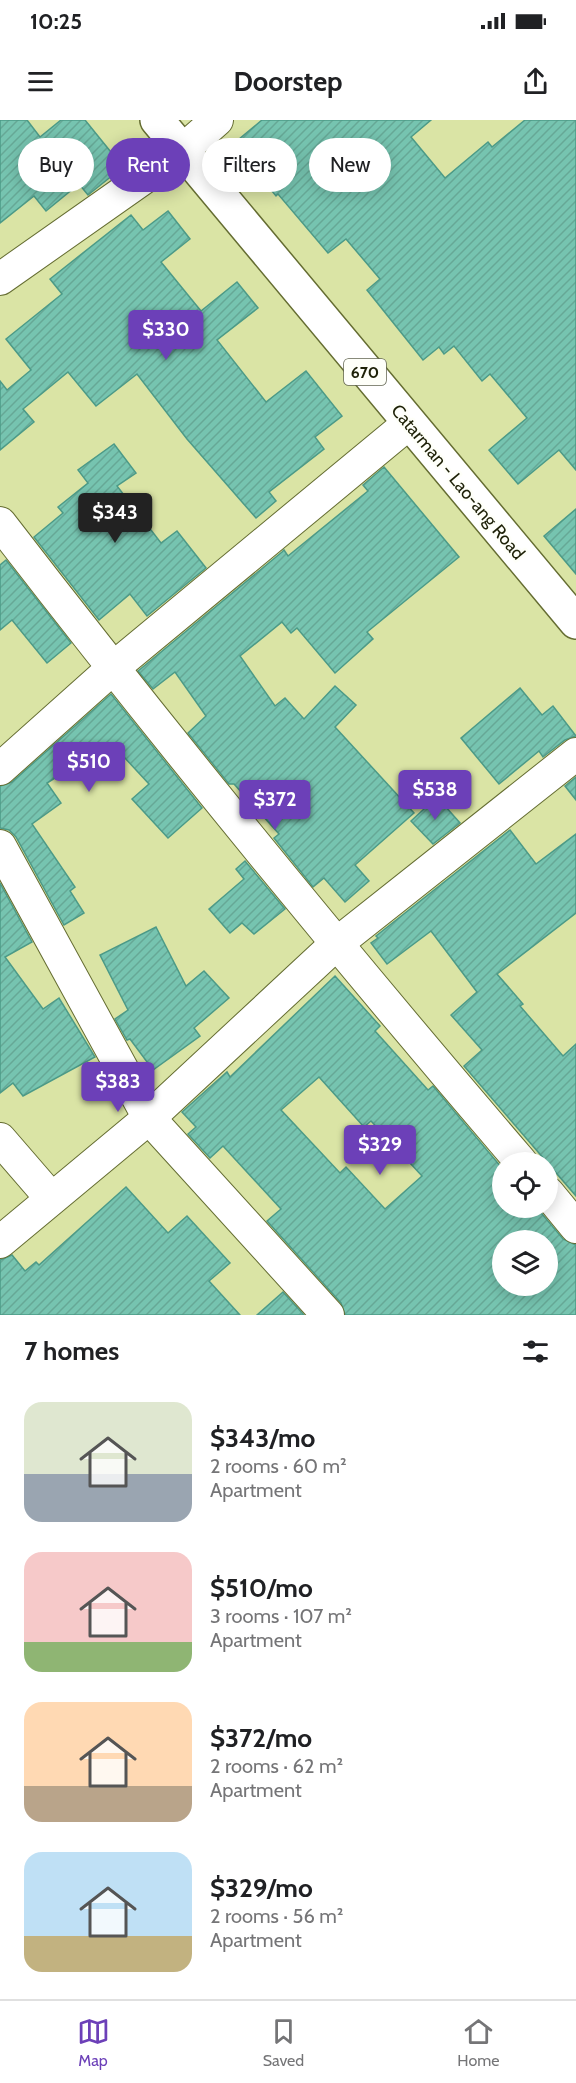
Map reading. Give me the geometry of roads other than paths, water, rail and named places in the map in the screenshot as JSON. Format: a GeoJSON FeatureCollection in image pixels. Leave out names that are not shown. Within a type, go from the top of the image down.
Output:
{"type":"FeatureCollection","features":[{"type":"Feature","properties":{"kind":"main road","name":"Catarman - Lao-ang Road"},"geometry":{"type":"LineString","coordinates":[[157,120],[172,138]]}},
{"type":"Feature","properties":{"kind":"main road","name":"Catarman - Lao-ang Road"},"geometry":{"type":"LineString","coordinates":[[190,161],[576,622]]}},
{"type":"Feature","properties":{"kind":"street"},"geometry":{"type":"LineString","coordinates":[[190,144],[217,120]]}},
{"type":"Feature","properties":{"kind":"street"},"geometry":{"type":"LineString","coordinates":[[0,279],[124,192]]}},
{"type":"Feature","properties":{"kind":"street"},"geometry":{"type":"LineString","coordinates":[[0,769],[112,669],[408,424]]}},
{"type":"Feature","properties":{"kind":"street"},"geometry":{"type":"LineString","coordinates":[[0,523],[112,669],[335,945],[512,1152]]}},
{"type":"Feature","properties":{"kind":"street"},"geometry":{"type":"LineString","coordinates":[[0,1242],[149,1118],[335,945],[576,754]]}},
{"type":"Feature","properties":{"kind":"street"},"geometry":{"type":"LineString","coordinates":[[0,846],[149,1118],[328,1315]]}},
{"type":"Feature","properties":{"kind":"street"},"geometry":{"type":"LineString","coordinates":[[0,1139],[51,1198]]}},
{"type":"Feature","properties":{"kind":"street"},"geometry":{"type":"LineString","coordinates":[[558,1205],[576,1227]]}}]}
